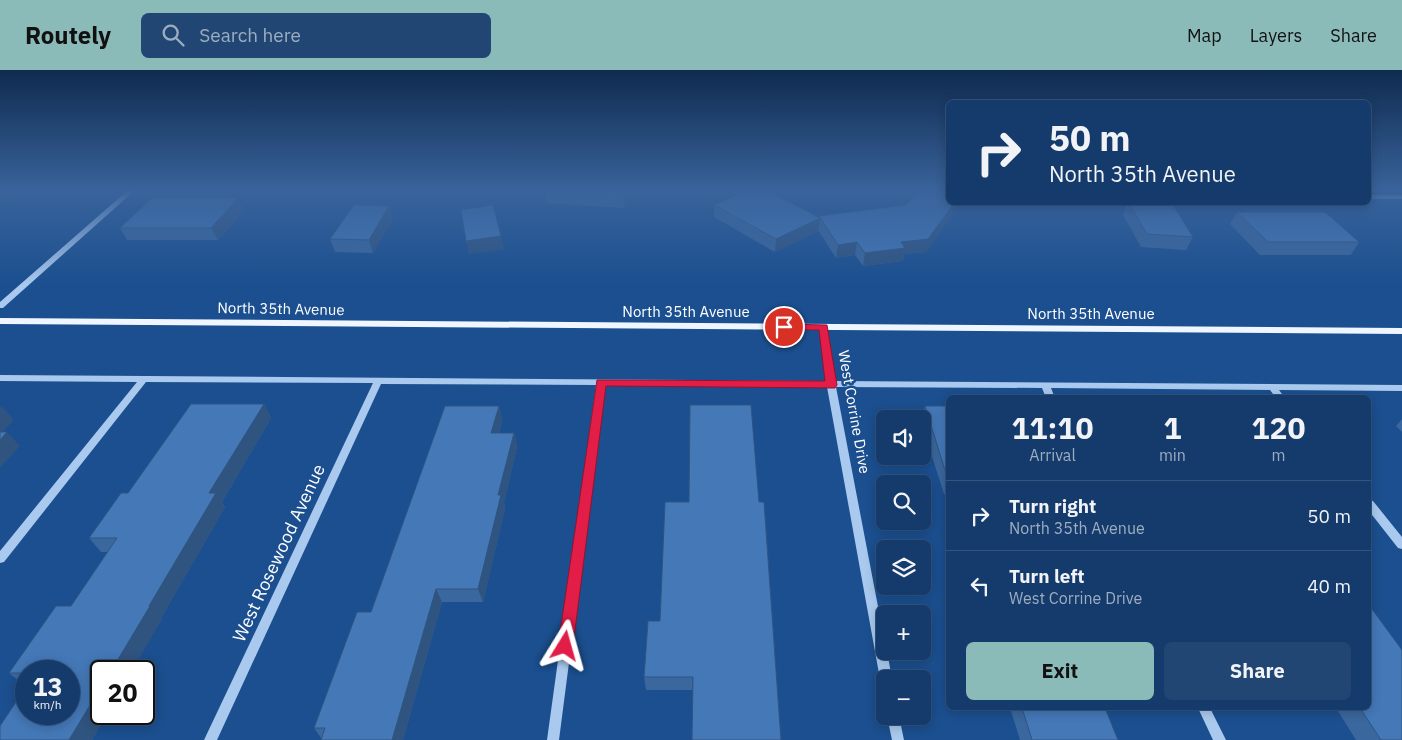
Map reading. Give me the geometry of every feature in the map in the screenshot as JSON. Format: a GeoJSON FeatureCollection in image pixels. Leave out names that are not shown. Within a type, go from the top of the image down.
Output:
{"type":"FeatureCollection","features":[{"type":"Feature","properties":{"kind":"main road","name":"North 35th Avenue"},"geometry":{"type":"LineString","coordinates":[[0,321],[1402,331]]}},
{"type":"Feature","properties":{"kind":"street"},"geometry":{"type":"LineString","coordinates":[[0,306],[95,222]]}},
{"type":"Feature","properties":{"kind":"street","name":"West Corrine Drive"},"geometry":{"type":"LineString","coordinates":[[823,327],[831,385],[884,670]]}},
{"type":"Feature","properties":{"kind":"street"},"geometry":{"type":"LineString","coordinates":[[0,378],[1402,388]]}},
{"type":"Feature","properties":{"kind":"street"},"geometry":{"type":"LineString","coordinates":[[0,559],[144,380]]}},
{"type":"Feature","properties":{"kind":"street","name":"West Rosewood Avenue"},"geometry":{"type":"LineString","coordinates":[[210,740],[378,381]]}},
{"type":"Feature","properties":{"kind":"street"},"geometry":{"type":"LineString","coordinates":[[552,740],[600,383]]}},
{"type":"Feature","properties":{"kind":"street"},"geometry":{"type":"LineString","coordinates":[[1046,385],[1050,395]]}},
{"type":"Feature","properties":{"kind":"street"},"geometry":{"type":"LineString","coordinates":[[1272,387],[1279,395]]}},
{"type":"Feature","properties":{"kind":"street"},"geometry":{"type":"LineString","coordinates":[[1371,506],[1402,545]]}},
{"type":"Feature","properties":{"kind":"street"},"geometry":{"type":"LineString","coordinates":[[1205,710],[1220,740]]}},
{"type":"Feature","properties":{"kind":"street"},"geometry":{"type":"LineString","coordinates":[[896,725],[898,740]]}},
{"type":"Feature","properties":{"kind":"building"},"geometry":{"type":"Polygon","coordinates":[[[126,222],[216,222],[211,228],[120,228],[126,222]]]}},
{"type":"Feature","properties":{"kind":"building"},"geometry":{"type":"Polygon","coordinates":[[[342,222],[379,222],[369,240],[330,239],[342,222]]]}},
{"type":"Feature","properties":{"kind":"building"},"geometry":{"type":"Polygon","coordinates":[[[463,222],[497,222],[501,236],[466,241],[463,222]]]}},
{"type":"Feature","properties":{"kind":"building"},"geometry":{"type":"Polygon","coordinates":[[[745,222],[811,222],[776,239],[745,222]]]}},
{"type":"Feature","properties":{"kind":"building"},"geometry":{"type":"Polygon","coordinates":[[[823,222],[940,222],[928,239],[901,242],[905,248],[865,253],[857,242],[838,245],[823,222]]]}},
{"type":"Feature","properties":{"kind":"building"},"geometry":{"type":"Polygon","coordinates":[[[1140,222],[1184,222],[1193,237],[1147,234],[1140,222]]]}},
{"type":"Feature","properties":{"kind":"building"},"geometry":{"type":"Polygon","coordinates":[[[1248,222],[1337,222],[1359,242],[1268,242],[1248,222]]]}},
{"type":"Feature","properties":{"kind":"building"},"geometry":{"type":"Polygon","coordinates":[[[191,404],[264,404],[209,493],[216,493],[118,660],[90,660],[90,705],[80,722],[80,660],[18,660],[56,606],[71,606],[117,538],[89,538],[121,493],[128,493],[191,404]]]}},
{"type":"Feature","properties":{"kind":"building"},"geometry":{"type":"Polygon","coordinates":[[[690,405],[751,405],[759,502],[764,502],[781,740],[692,740],[693,677],[644,677],[648,621],[660,621],[665,502],[689,502],[690,405]]]}},
{"type":"Feature","properties":{"kind":"building"},"geometry":{"type":"Polygon","coordinates":[[[445,406],[499,406],[491,433],[514,433],[498,495],[501,495],[478,589],[436,589],[392,740],[321,740],[325,728],[314,728],[357,612],[371,612],[445,406]]]}},
{"type":"Feature","properties":{"kind":"building"},"geometry":{"type":"Polygon","coordinates":[[[925,406],[946,406],[946,474],[931,425],[931,410],[926,410],[925,406]]]}},
{"type":"Feature","properties":{"kind":"building"},"geometry":{"type":"Polygon","coordinates":[[[0,432],[7,432],[0,440],[0,432]]]}},
{"type":"Feature","properties":{"kind":"building"},"geometry":{"type":"Polygon","coordinates":[[[1371,608],[1402,650],[1402,740],[1381,740],[1361,710],[1371,710],[1371,608]]]}},
{"type":"Feature","properties":{"kind":"building"},"geometry":{"type":"Polygon","coordinates":[[[15,664],[15,673],[9,673],[15,664]]]}},
{"type":"Feature","properties":{"kind":"building"},"geometry":{"type":"Polygon","coordinates":[[[15,704],[15,725],[78,725],[69,740],[0,740],[0,726],[15,704]]]}},
{"type":"Feature","properties":{"kind":"building"},"geometry":{"type":"Polygon","coordinates":[[[1023,710],[1106,710],[1118,740],[1032,740],[1023,710]]]}},
{"type":"Feature","properties":{"kind":"route"},"geometry":{"type":"LineString","coordinates":[[565,646],[600,383],[831,385],[823,327],[784,327]]}}]}
